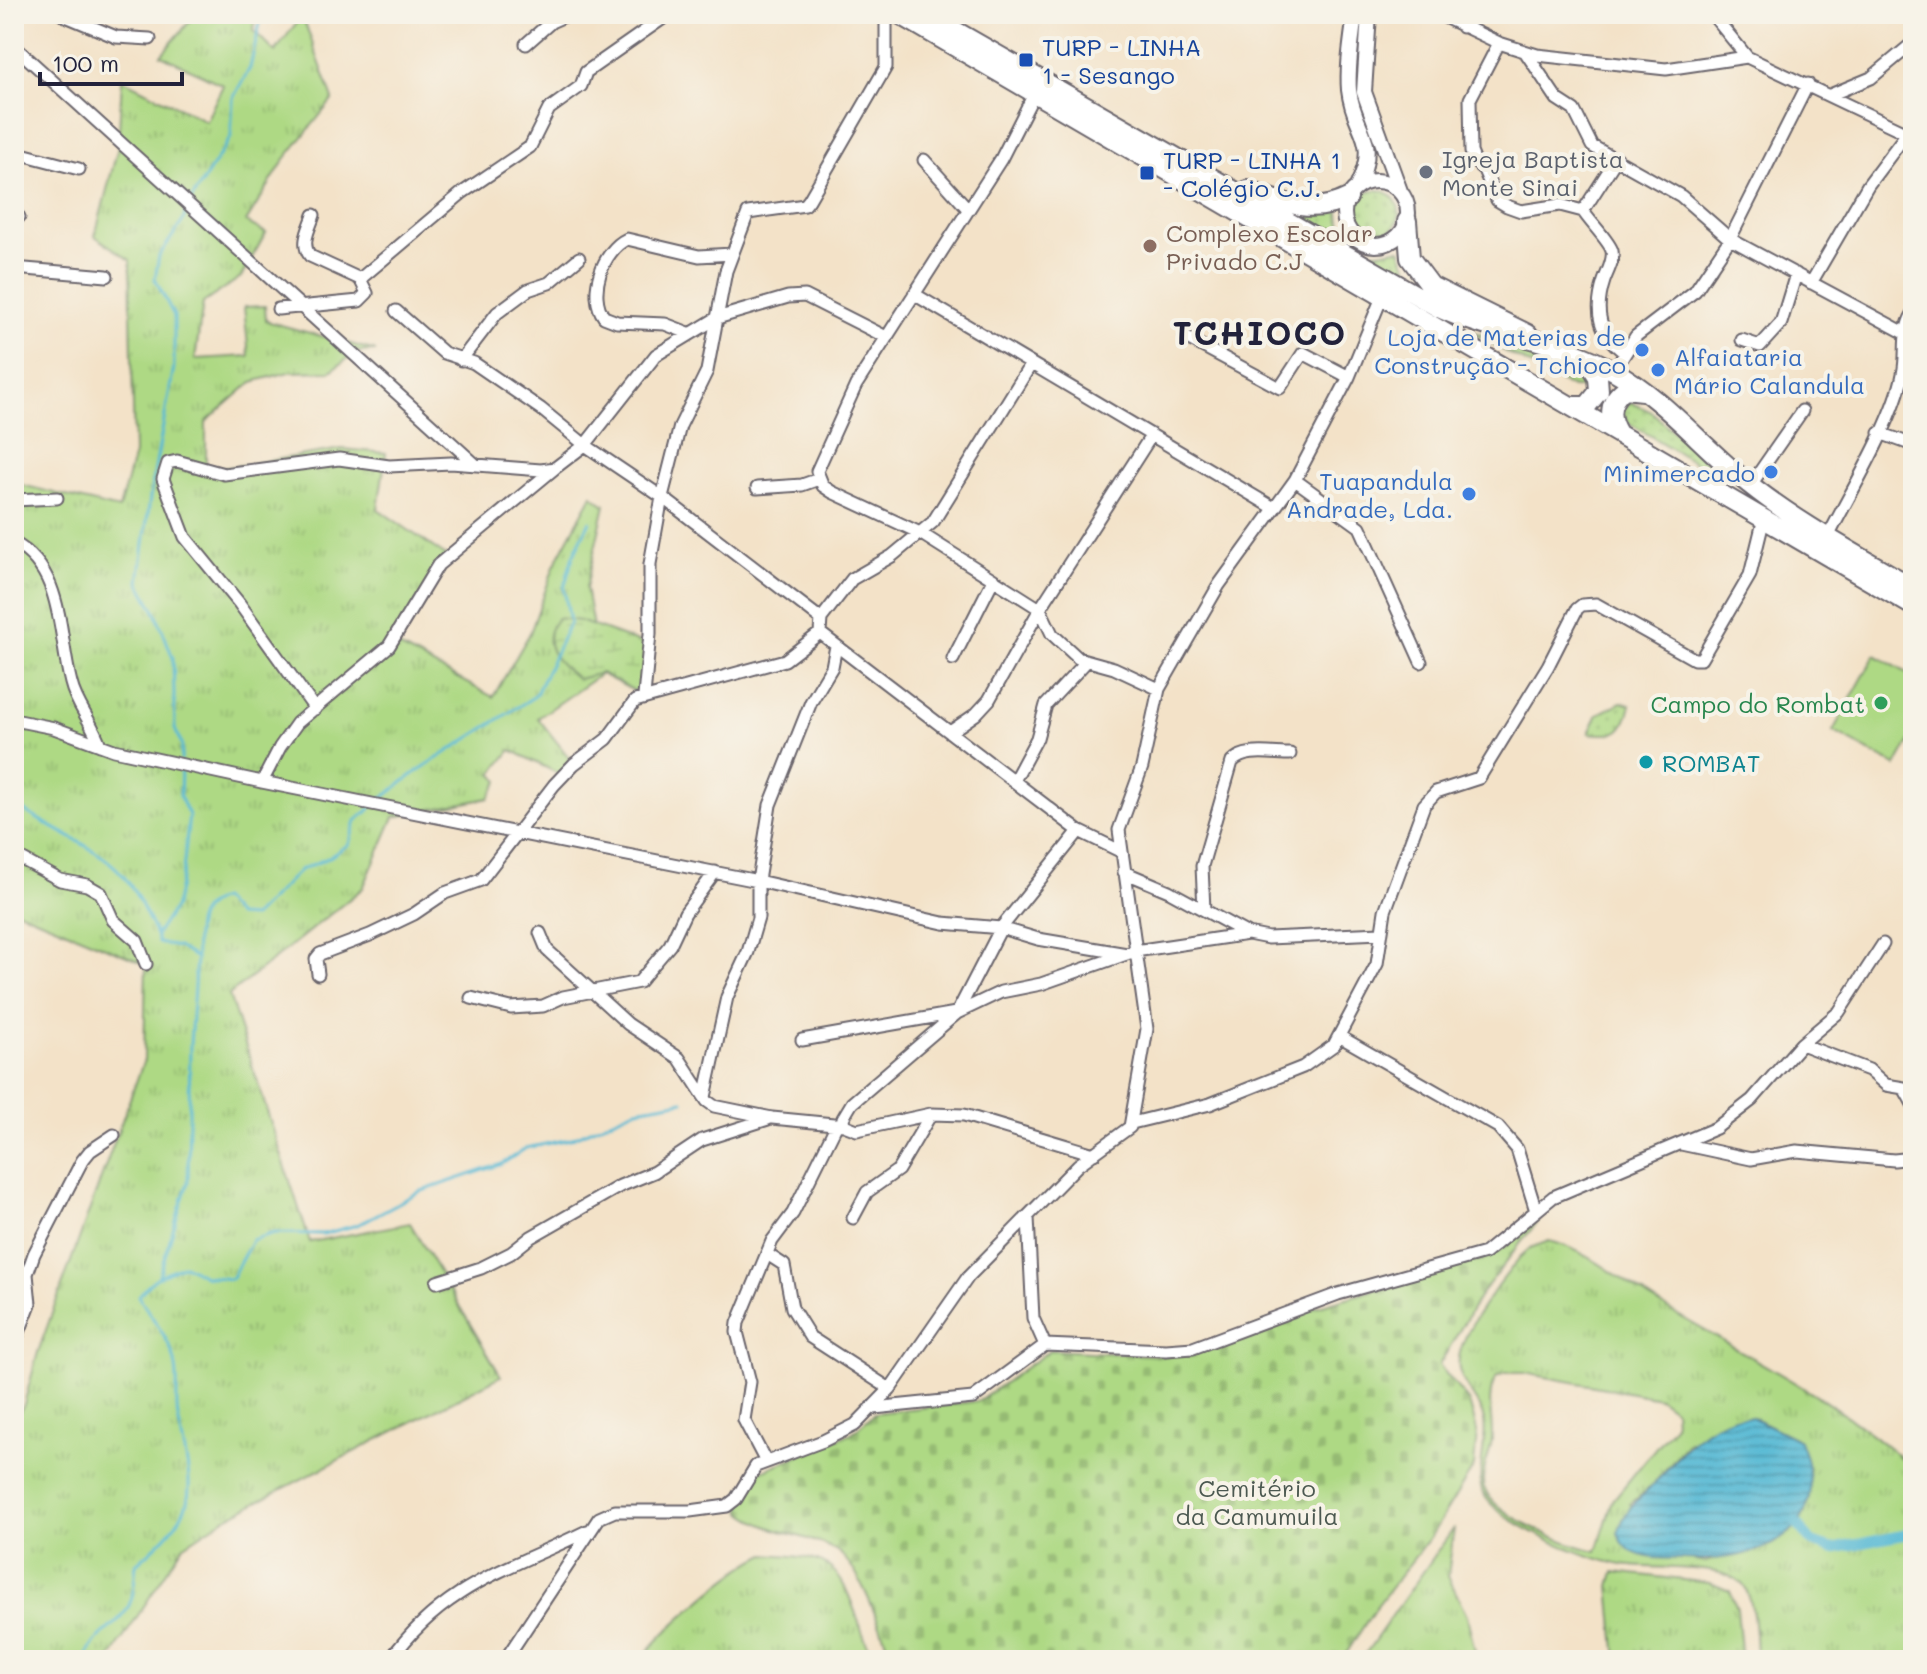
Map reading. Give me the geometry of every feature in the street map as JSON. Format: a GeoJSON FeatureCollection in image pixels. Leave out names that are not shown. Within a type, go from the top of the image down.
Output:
{"type":"FeatureCollection","features":[{"type":"Feature","properties":{"kind":"main road"},"geometry":{"type":"LineString","coordinates":[[899,14],[1913,606]]}},
{"type":"Feature","properties":{"kind":"main road"},"geometry":{"type":"LineString","coordinates":[[926,14],[1437,307],[1489,329],[1585,357],[1614,371],[1643,391],[1750,486],[1913,588]]}},
{"type":"Feature","properties":{"kind":"main road"},"geometry":{"type":"LineString","coordinates":[[1200,173],[1304,208],[1324,208],[1352,193]]}},
{"type":"Feature","properties":{"kind":"main road"},"geometry":{"type":"LineString","coordinates":[[1407,221],[1410,258],[1431,286],[1504,319],[1544,344]]}},
{"type":"Feature","properties":{"kind":"main road"},"geometry":{"type":"LineString","coordinates":[[1571,406],[1587,406],[1599,391],[1598,377],[1585,357]]}},
{"type":"Feature","properties":{"kind":"main road"},"geometry":{"type":"LineString","coordinates":[[1618,433],[1611,416],[1614,400],[1625,389],[1643,391]]}},
{"type":"Feature","properties":{"kind":"street"},"geometry":{"type":"LineString","coordinates":[[61,14],[116,37],[150,39]]}},
{"type":"Feature","properties":{"kind":"street"},"geometry":{"type":"LineString","coordinates":[[526,44],[551,22],[569,14]]}},
{"type":"Feature","properties":{"kind":"street"},"geometry":{"type":"LineString","coordinates":[[360,279],[462,193],[530,147],[549,109],[581,86],[586,72],[669,14]]}},
{"type":"Feature","properties":{"kind":"street"},"geometry":{"type":"LineString","coordinates":[[644,696],[650,634],[650,564],[662,497],[680,426],[707,371],[732,254],[748,213],[805,205],[809,200],[886,67],[886,14]]}},
{"type":"Feature","properties":{"kind":"street"},"geometry":{"type":"LineString","coordinates":[[1355,14],[1349,89],[1368,151],[1344,210],[1347,227],[1364,243],[1382,244],[1393,240],[1407,221],[1403,198],[1389,168],[1383,136],[1364,92],[1369,14]]}},
{"type":"Feature","properties":{"kind":"street"},"geometry":{"type":"LineString","coordinates":[[1438,14],[1526,53],[1666,69],[1747,57]]}},
{"type":"Feature","properties":{"kind":"street"},"geometry":{"type":"LineString","coordinates":[[1462,27],[1470,14]]}},
{"type":"Feature","properties":{"kind":"street"},"geometry":{"type":"LineString","coordinates":[[1712,14],[1747,57],[1910,134],[1868,185],[1811,283]]}},
{"type":"Feature","properties":{"kind":"street"},"geometry":{"type":"LineString","coordinates":[[1907,14],[1913,18]]}},
{"type":"Feature","properties":{"kind":"street"},"geometry":{"type":"LineString","coordinates":[[1499,43],[1470,99],[1470,140],[1475,162],[1484,170],[1497,200],[1507,206],[1521,211],[1560,205],[1583,211]]}},
{"type":"Feature","properties":{"kind":"street"},"geometry":{"type":"LineString","coordinates":[[1830,95],[1871,78],[1913,43]]}},
{"type":"Feature","properties":{"kind":"street"},"geometry":{"type":"LineString","coordinates":[[14,46],[476,465]]}},
{"type":"Feature","properties":{"kind":"street"},"geometry":{"type":"LineString","coordinates":[[1526,53],[1557,99],[1574,110],[1588,141],[1681,196],[1730,239],[1905,333]]}},
{"type":"Feature","properties":{"kind":"street"},"geometry":{"type":"LineString","coordinates":[[1614,371],[1636,336],[1695,291],[1730,239],[1808,84]]}},
{"type":"Feature","properties":{"kind":"street"},"geometry":{"type":"LineString","coordinates":[[1034,94],[968,209],[884,336],[856,385],[817,471],[819,479],[832,492],[920,533],[992,582],[1040,609],[1052,634],[1086,662],[1114,668],[1159,689]]}},
{"type":"Feature","properties":{"kind":"street"},"geometry":{"type":"LineString","coordinates":[[14,152],[79,169]]}},
{"type":"Feature","properties":{"kind":"street"},"geometry":{"type":"LineString","coordinates":[[1583,211],[1617,158]]}},
{"type":"Feature","properties":{"kind":"street"},"geometry":{"type":"LineString","coordinates":[[924,160],[968,209]]}},
{"type":"Feature","properties":{"kind":"street"},"geometry":{"type":"LineString","coordinates":[[1352,193],[1383,182],[1403,198]]}},
{"type":"Feature","properties":{"kind":"street"},"geometry":{"type":"LineString","coordinates":[[1583,211],[1588,222],[1612,249],[1600,296],[1602,330],[1605,338],[1624,352]]}},
{"type":"Feature","properties":{"kind":"street"},"geometry":{"type":"LineString","coordinates":[[278,309],[359,301],[367,293],[360,279],[310,256],[305,243],[314,215]]}},
{"type":"Feature","properties":{"kind":"street"},"geometry":{"type":"LineString","coordinates":[[691,334],[665,324],[609,320],[600,311],[597,288],[600,274],[619,244],[627,239],[699,256],[732,254]]}},
{"type":"Feature","properties":{"kind":"street"},"geometry":{"type":"LineString","coordinates":[[461,360],[497,313],[528,290],[549,283],[579,258]]}},
{"type":"Feature","properties":{"kind":"street"},"geometry":{"type":"LineString","coordinates":[[14,268],[107,276]]}},
{"type":"Feature","properties":{"kind":"street"},"geometry":{"type":"LineString","coordinates":[[1742,340],[1760,346],[1778,329],[1796,274]]}},
{"type":"Feature","properties":{"kind":"street"},"geometry":{"type":"LineString","coordinates":[[914,294],[1274,508]]}},
{"type":"Feature","properties":{"kind":"street"},"geometry":{"type":"LineString","coordinates":[[262,782],[297,723],[389,646],[446,556],[585,445],[656,355],[717,318],[788,297],[805,296],[884,336]]}},
{"type":"Feature","properties":{"kind":"street"},"geometry":{"type":"LineString","coordinates":[[505,1660],[533,1621],[587,1530],[599,1518],[615,1511],[690,1511],[727,1506],[736,1499],[747,1475],[766,1462],[823,1441],[855,1425],[890,1389],[962,1284],[1078,1165],[1127,1131],[1132,1123],[1147,1029],[1131,952],[1119,830],[1145,755],[1159,689],[1219,585],[1295,480],[1349,377],[1382,297]]}},
{"type":"Feature","properties":{"kind":"street"},"geometry":{"type":"LineString","coordinates":[[396,311],[431,344],[461,360],[474,363],[541,409],[821,619]]}},
{"type":"Feature","properties":{"kind":"street"},"geometry":{"type":"LineString","coordinates":[[1828,537],[1880,433],[1903,374],[1905,333],[1913,314]]}},
{"type":"Feature","properties":{"kind":"street"},"geometry":{"type":"LineString","coordinates":[[1185,337],[1280,388],[1303,353],[1349,377]]}},
{"type":"Feature","properties":{"kind":"street"},"geometry":{"type":"LineString","coordinates":[[820,633],[821,619],[852,579],[892,556],[933,522],[1031,364]]}},
{"type":"Feature","properties":{"kind":"street"},"geometry":{"type":"LineString","coordinates":[[1750,486],[1802,411]]}},
{"type":"Feature","properties":{"kind":"street"},"geometry":{"type":"LineString","coordinates":[[1880,433],[1913,445]]}},
{"type":"Feature","properties":{"kind":"street"},"geometry":{"type":"LineString","coordinates":[[950,732],[983,708],[1040,609],[1151,436]]}},
{"type":"Feature","properties":{"kind":"street"},"geometry":{"type":"LineString","coordinates":[[315,709],[239,603],[185,537],[163,479],[168,463],[177,461],[224,474],[339,459],[389,466],[555,468]]}},
{"type":"Feature","properties":{"kind":"street"},"geometry":{"type":"LineString","coordinates":[[757,488],[802,485],[819,479]]}},
{"type":"Feature","properties":{"kind":"street"},"geometry":{"type":"LineString","coordinates":[[1295,480],[1360,527],[1421,662]]}},
{"type":"Feature","properties":{"kind":"street"},"geometry":{"type":"LineString","coordinates":[[14,500],[57,498]]}},
{"type":"Feature","properties":{"kind":"street"},"geometry":{"type":"LineString","coordinates":[[1132,1123],[1210,1104],[1303,1067],[1328,1051],[1377,964],[1381,933],[1424,805],[1436,792],[1479,778],[1548,666],[1577,609],[1582,605],[1596,604],[1694,659],[1701,659],[1750,575],[1764,518]]}},
{"type":"Feature","properties":{"kind":"street"},"geometry":{"type":"LineString","coordinates":[[14,543],[36,559],[49,579],[71,686],[79,704],[92,720],[100,745]]}},
{"type":"Feature","properties":{"kind":"street"},"geometry":{"type":"LineString","coordinates":[[953,659],[992,582]]}},
{"type":"Feature","properties":{"kind":"street"},"geometry":{"type":"LineString","coordinates":[[318,974],[316,959],[320,954],[370,935],[414,914],[445,893],[481,880],[574,764],[600,745],[635,701],[644,696],[776,663],[820,633]]}},
{"type":"Feature","properties":{"kind":"street"},"geometry":{"type":"LineString","coordinates":[[820,633],[1015,779],[1079,831],[1120,851]]}},
{"type":"Feature","properties":{"kind":"street"},"geometry":{"type":"LineString","coordinates":[[705,1098],[727,997],[756,926],[758,881],[770,805],[811,702],[832,667],[836,646]]}},
{"type":"Feature","properties":{"kind":"street"},"geometry":{"type":"LineString","coordinates":[[1015,779],[1032,748],[1046,705],[1086,662]]}},
{"type":"Feature","properties":{"kind":"street"},"geometry":{"type":"LineString","coordinates":[[14,720],[54,728],[100,745],[262,782],[715,872],[943,923],[1001,928],[1038,939],[1131,952]]}},
{"type":"Feature","properties":{"kind":"street"},"geometry":{"type":"LineString","coordinates":[[1204,910],[1202,866],[1232,762],[1247,754],[1290,754]]}},
{"type":"Feature","properties":{"kind":"street"},"geometry":{"type":"LineString","coordinates":[[957,1013],[1001,928],[1079,831]]}},
{"type":"Feature","properties":{"kind":"street"},"geometry":{"type":"LineString","coordinates":[[14,855],[60,880],[87,885],[101,893],[113,920],[137,941],[146,964]]}},
{"type":"Feature","properties":{"kind":"street"},"geometry":{"type":"LineString","coordinates":[[471,998],[511,1008],[543,1006],[593,990],[639,982],[670,945],[685,913],[715,872]]}},
{"type":"Feature","properties":{"kind":"street"},"geometry":{"type":"LineString","coordinates":[[1124,872],[1248,934],[1268,938],[1320,938],[1381,933]]}},
{"type":"Feature","properties":{"kind":"street"},"geometry":{"type":"LineString","coordinates":[[540,933],[547,950],[628,1024],[679,1058],[705,1098],[723,1109],[772,1118],[840,1124],[857,1130],[948,1113],[982,1119],[1094,1154]]}},
{"type":"Feature","properties":{"kind":"street"},"geometry":{"type":"LineString","coordinates":[[766,1462],[744,1420],[750,1382],[737,1332],[778,1230],[793,1213],[852,1103],[957,1013],[1001,992],[1041,984],[1131,952],[1248,934]]}},
{"type":"Feature","properties":{"kind":"street"},"geometry":{"type":"LineString","coordinates":[[874,1408],[973,1398],[1045,1345],[1166,1350],[1193,1348],[1324,1298],[1485,1253],[1515,1232],[1536,1211],[1580,1185],[1716,1128],[1752,1100],[1801,1044],[1839,1012],[1883,944]]}},
{"type":"Feature","properties":{"kind":"street"},"geometry":{"type":"LineString","coordinates":[[802,1040],[957,1013]]}},
{"type":"Feature","properties":{"kind":"street"},"geometry":{"type":"LineString","coordinates":[[1339,1036],[1498,1127],[1517,1149],[1536,1211]]}},
{"type":"Feature","properties":{"kind":"street"},"geometry":{"type":"LineString","coordinates":[[1801,1044],[1869,1070],[1886,1085],[1904,1088],[1913,1104]]}},
{"type":"Feature","properties":{"kind":"street"},"geometry":{"type":"LineString","coordinates":[[853,1218],[867,1192],[898,1170],[931,1114]]}},
{"type":"Feature","properties":{"kind":"street"},"geometry":{"type":"LineString","coordinates":[[437,1282],[481,1268],[511,1253],[531,1237],[620,1186],[654,1172],[702,1140],[772,1118]]}},
{"type":"Feature","properties":{"kind":"street"},"geometry":{"type":"LineString","coordinates":[[14,1345],[30,1304],[27,1274],[34,1254],[82,1161],[90,1151],[114,1135]]}},
{"type":"Feature","properties":{"kind":"street"},"geometry":{"type":"LineString","coordinates":[[1681,1144],[1751,1159],[1797,1151],[1894,1160],[1913,1158]]}},
{"type":"Feature","properties":{"kind":"street"},"geometry":{"type":"LineString","coordinates":[[1028,1217],[1033,1318],[1045,1345]]}},
{"type":"Feature","properties":{"kind":"street"},"geometry":{"type":"LineString","coordinates":[[767,1254],[784,1265],[792,1308],[810,1337],[890,1389]]}},
{"type":"Feature","properties":{"kind":"street"},"geometry":{"type":"LineString","coordinates":[[390,1660],[416,1626],[439,1607],[501,1568],[587,1530]]}},
{"type":"Feature","properties":{"kind":"green space"},"geometry":{"type":"Polygon","coordinates":[[[196,14],[255,14],[254,31],[275,52],[302,15],[333,99],[285,159],[246,222],[266,233],[241,277],[203,303],[195,359],[249,356],[244,307],[265,306],[266,321],[376,351],[357,352],[331,371],[289,372],[252,382],[206,422],[206,471],[342,449],[386,453],[378,509],[446,556],[397,646],[493,697],[530,633],[555,564],[592,495],[605,505],[586,588],[593,627],[649,646],[644,696],[601,674],[538,718],[574,764],[563,776],[511,750],[492,774],[499,781],[489,798],[394,817],[363,888],[229,995],[310,1242],[410,1223],[501,1376],[224,1519],[183,1546],[109,1660],[14,1660],[14,1421],[24,1404],[38,1352],[144,1060],[146,964],[14,909],[14,483],[119,509],[134,454],[130,260],[95,236],[118,147],[122,79],[206,121],[223,85],[161,55],[196,14]]]}},
{"type":"Feature","properties":{"kind":"green space"},"geometry":{"type":"Polygon","coordinates":[[[1376,190],[1392,197],[1399,213],[1392,229],[1376,236],[1360,229],[1353,213],[1360,197],[1376,190]]]}},
{"type":"Feature","properties":{"kind":"green space"},"geometry":{"type":"Polygon","coordinates":[[[1285,211],[1316,216],[1339,211],[1341,226],[1353,244],[1374,252],[1400,249],[1412,273],[1421,282],[1440,296],[1477,314],[1402,278],[1285,211]]]}},
{"type":"Feature","properties":{"kind":"green space"},"geometry":{"type":"Polygon","coordinates":[[[1463,328],[1578,369],[1589,382],[1584,388],[1572,388],[1463,328]]]}},
{"type":"Feature","properties":{"kind":"green space"},"geometry":{"type":"Polygon","coordinates":[[[1630,402],[1652,412],[1730,484],[1629,423],[1622,412],[1630,402]]]}},
{"type":"Feature","properties":{"kind":"green space"},"geometry":{"type":"Polygon","coordinates":[[[557,618],[580,621],[649,646],[644,696],[601,673],[578,679],[570,673],[556,659],[549,644],[551,627],[557,618]]]}},
{"type":"Feature","properties":{"kind":"green space","name":"Campo do Rombat"},"geometry":{"type":"Polygon","coordinates":[[[1875,655],[1913,676],[1913,735],[1896,766],[1833,731],[1875,655]]]}},
{"type":"Feature","properties":{"kind":"green space"},"geometry":{"type":"Polygon","coordinates":[[[1621,702],[1631,705],[1618,731],[1589,733],[1598,714],[1621,702]]]}},
{"type":"Feature","properties":{"kind":"green space","name":"Cemitério da Camumuila"},"geometry":{"type":"Polygon","coordinates":[[[1544,1213],[1481,1294],[1439,1365],[1469,1402],[1477,1431],[1474,1466],[1431,1536],[1376,1607],[1342,1660],[893,1660],[869,1600],[844,1558],[824,1544],[765,1525],[742,1512],[741,1502],[757,1473],[852,1433],[875,1413],[979,1401],[1050,1350],[1168,1356],[1192,1354],[1281,1317],[1488,1257],[1508,1245],[1544,1213]]]}},
{"type":"Feature","properties":{"kind":"green space"},"geometry":{"type":"Polygon","coordinates":[[[1549,1241],[1591,1259],[1656,1302],[1822,1399],[1913,1469],[1913,1660],[1756,1660],[1750,1599],[1741,1583],[1731,1577],[1718,1572],[1622,1565],[1607,1561],[1567,1548],[1525,1528],[1492,1505],[1481,1487],[1484,1421],[1460,1373],[1459,1360],[1462,1345],[1479,1312],[1530,1248],[1549,1241]],[[1505,1373],[1496,1377],[1491,1392],[1492,1439],[1483,1477],[1487,1494],[1497,1505],[1530,1526],[1597,1551],[1613,1500],[1675,1424],[1674,1409],[1659,1398],[1524,1373],[1505,1373]],[[1752,1417],[1687,1443],[1652,1486],[1630,1504],[1692,1559],[1706,1562],[1795,1527],[1804,1513],[1800,1441],[1752,1417]]]}},
{"type":"Feature","properties":{"kind":"green space"},"geometry":{"type":"Polygon","coordinates":[[[1454,1528],[1448,1576],[1467,1616],[1477,1660],[1361,1660],[1454,1528]]]}},
{"type":"Feature","properties":{"kind":"green space"},"geometry":{"type":"Polygon","coordinates":[[[766,1554],[814,1560],[828,1566],[849,1596],[875,1660],[641,1660],[699,1601],[766,1554]]]}},
{"type":"Feature","properties":{"kind":"green space"},"geometry":{"type":"Polygon","coordinates":[[[1614,1572],[1710,1583],[1730,1591],[1737,1609],[1742,1660],[1617,1660],[1610,1586],[1614,1572]]]}},
{"type":"Feature","properties":{"kind":"water"},"geometry":{"type":"Polygon","coordinates":[[[1734,1417],[1752,1417],[1800,1441],[1809,1473],[1808,1500],[1800,1521],[1784,1537],[1763,1548],[1738,1555],[1711,1559],[1657,1558],[1639,1555],[1628,1548],[1618,1533],[1633,1505],[1697,1437],[1734,1417]]]}},
{"type":"Feature","properties":{"kind":"waterway"},"geometry":{"type":"LineString","coordinates":[[191,200],[231,137],[233,98],[250,68],[262,14]]}},
{"type":"Feature","properties":{"kind":"waterway"},"geometry":{"type":"LineString","coordinates":[[181,760],[182,746],[175,729],[173,658],[156,613],[139,582],[151,490],[174,367],[174,316],[155,279],[159,256],[183,221],[187,207]]}},
{"type":"Feature","properties":{"kind":"waterway"},"geometry":{"type":"LineString","coordinates":[[380,800],[419,770],[535,696],[570,622],[564,588],[573,556],[590,521]]}},
{"type":"Feature","properties":{"kind":"waterway"},"geometry":{"type":"LineString","coordinates":[[159,1275],[188,1182],[190,1045],[196,958],[178,947],[158,943],[156,935],[175,906],[183,871],[189,815],[180,797],[181,768]]}},
{"type":"Feature","properties":{"kind":"waterway"},"geometry":{"type":"LineString","coordinates":[[14,803],[109,861],[135,893],[156,935]]}},
{"type":"Feature","properties":{"kind":"waterway"},"geometry":{"type":"LineString","coordinates":[[196,958],[196,930],[205,908],[221,899],[237,916],[253,917],[300,870],[328,858],[349,844],[356,821],[371,808]]}},
{"type":"Feature","properties":{"kind":"waterway"},"geometry":{"type":"LineString","coordinates":[[85,1660],[97,1640],[130,1604],[136,1564],[173,1528],[183,1514],[188,1499],[189,1484],[177,1412],[174,1358],[139,1296],[154,1280],[185,1265],[204,1276],[231,1279],[252,1240],[274,1233],[323,1234],[357,1225],[419,1192],[502,1164],[526,1148],[570,1139],[637,1109],[683,1101]]}},
{"type":"Feature","properties":{"kind":"waterway"},"geometry":{"type":"LineString","coordinates":[[1797,1524],[1812,1542],[1832,1549],[1913,1533]]}},
{"type":"Feature","properties":{"kind":"place","name":"TURP - LINHA 1 - Sesango"},"geometry":{"type":"Point","coordinates":[1026,60]}},
{"type":"Feature","properties":{"kind":"place","name":"Igreja Baptista Monte Sinai"},"geometry":{"type":"Point","coordinates":[1426,172]}},
{"type":"Feature","properties":{"kind":"place","name":"TURP - LINHA 1 - Colégio C.J."},"geometry":{"type":"Point","coordinates":[1147,173]}},
{"type":"Feature","properties":{"kind":"place","name":"Complexo Escolar Privado C.J"},"geometry":{"type":"Point","coordinates":[1150,246]}},
{"type":"Feature","properties":{"kind":"place","name":"Loja de Materias de Construção - Tchioco"},"geometry":{"type":"Point","coordinates":[1642,350]}},
{"type":"Feature","properties":{"kind":"place","name":"Alfaiataria Mário Calandula"},"geometry":{"type":"Point","coordinates":[1658,370]}},
{"type":"Feature","properties":{"kind":"place","name":"Minimercado"},"geometry":{"type":"Point","coordinates":[1771,472]}},
{"type":"Feature","properties":{"kind":"place","name":"Tuapandula Andrade, Lda."},"geometry":{"type":"Point","coordinates":[1469,494]}},
{"type":"Feature","properties":{"kind":"place","name":"Campo do Rombat"},"geometry":{"type":"Point","coordinates":[1881,703]}},
{"type":"Feature","properties":{"kind":"place","name":"ROMBAT"},"geometry":{"type":"Point","coordinates":[1646,762]}},
{"type":"Feature","properties":{"kind":"district","name":"TCHIOCO"},"geometry":{"type":"Point","coordinates":[1260,332]}}]}
